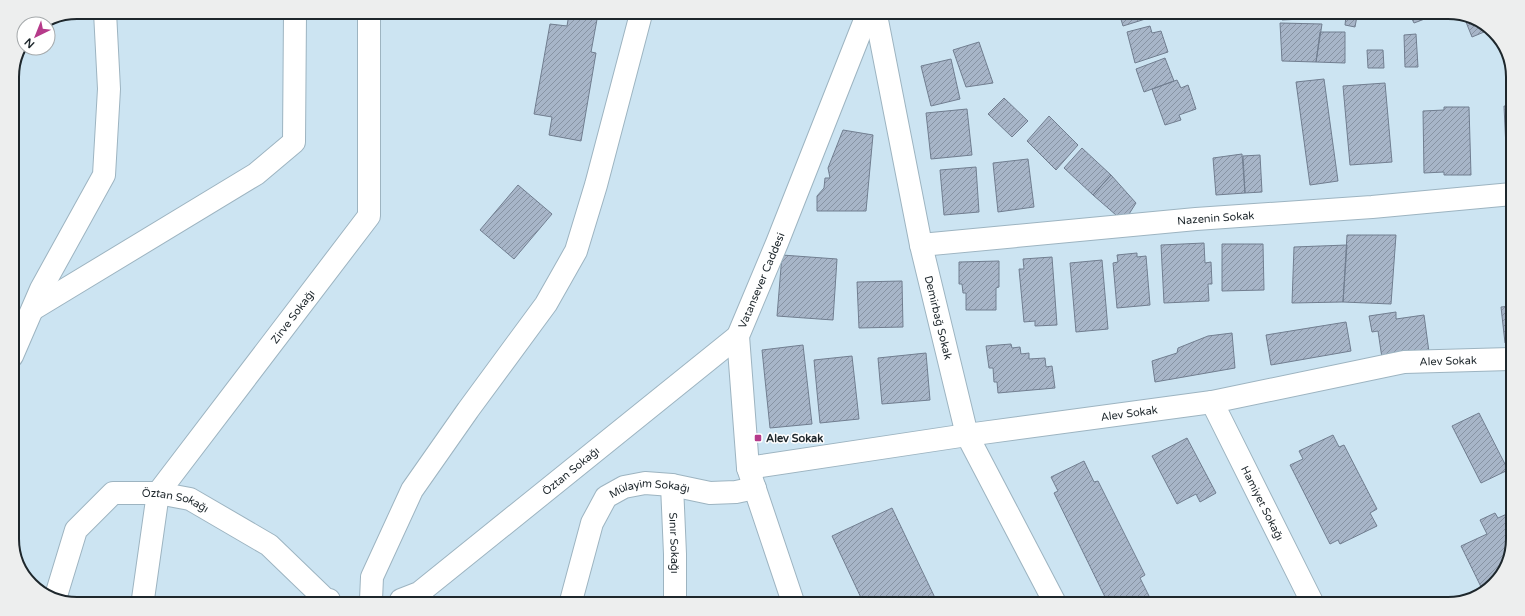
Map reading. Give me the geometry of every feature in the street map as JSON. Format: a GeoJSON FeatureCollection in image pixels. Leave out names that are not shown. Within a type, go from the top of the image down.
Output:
{"type":"FeatureCollection","features":[{"type":"Feature","properties":{"kind":"street"},"geometry":{"type":"LineString","coordinates":[[19,340],[42,290],[104,175],[109,89],[105,19]]}},
{"type":"Feature","properties":{"kind":"street"},"geometry":{"type":"LineString","coordinates":[[33,309],[256,174],[294,142],[295,19]]}},
{"type":"Feature","properties":{"kind":"street","name":"Zirve Sokağı"},"geometry":{"type":"LineString","coordinates":[[142,597],[158,493],[369,216],[369,19]]}},
{"type":"Feature","properties":{"kind":"street"},"geometry":{"type":"LineString","coordinates":[[371,597],[372,577],[412,490],[468,410],[546,304],[576,251],[596,185],[640,19]]}},
{"type":"Feature","properties":{"kind":"street","name":"Vatansever Caddesi"},"geometry":{"type":"LineString","coordinates":[[791,597],[751,478],[738,336],[777,243],[865,19]]}},
{"type":"Feature","properties":{"kind":"street","name":"Demirbağ Sokak"},"geometry":{"type":"LineString","coordinates":[[877,19],[921,245],[967,435],[1052,597]]}},
{"type":"Feature","properties":{"kind":"street","name":"Nazenin Sokak"},"geometry":{"type":"LineString","coordinates":[[921,245],[1196,219],[1364,207],[1506,195]]}},
{"type":"Feature","properties":{"kind":"street","name":"Öztan Sokağı"},"geometry":{"type":"LineString","coordinates":[[409,597],[419,593],[738,336]]}},
{"type":"Feature","properties":{"kind":"street","name":"Alev Sokak"},"geometry":{"type":"LineString","coordinates":[[751,478],[967,435],[1212,402],[1404,362],[1506,360]]}},
{"type":"Feature","properties":{"kind":"street","name":"Hamiyet Sokağı"},"geometry":{"type":"LineString","coordinates":[[1212,402],[1310,597]]}},
{"type":"Feature","properties":{"kind":"street","name":"Mülayim Sokağı"},"geometry":{"type":"LineString","coordinates":[[572,597],[592,524],[606,497],[624,487],[645,483],[672,485],[710,493],[751,478]]}},
{"type":"Feature","properties":{"kind":"street","name":"Sınır Sokağı"},"geometry":{"type":"LineString","coordinates":[[672,485],[676,554],[675,597]]}},
{"type":"Feature","properties":{"kind":"street","name":"Öztan Sokağı"},"geometry":{"type":"LineString","coordinates":[[57,593],[76,530],[113,493],[158,493],[190,500],[269,545],[324,597]]}},
{"type":"Feature","properties":{"kind":"building"},"geometry":{"type":"Polygon","coordinates":[[[568,19],[597,19],[591,52],[596,53],[581,141],[549,135],[552,117],[534,114],[550,24],[567,26],[568,19]]]}},
{"type":"Feature","properties":{"kind":"building"},"geometry":{"type":"Polygon","coordinates":[[[1121,19],[1145,19],[1123,26],[1121,19]]]}},
{"type":"Feature","properties":{"kind":"building"},"geometry":{"type":"Polygon","coordinates":[[[1282,19],[1302,19],[1282,20],[1282,19]]]}},
{"type":"Feature","properties":{"kind":"building"},"geometry":{"type":"Polygon","coordinates":[[[1346,19],[1356,19],[1355,27],[1345,25],[1346,19]]]}},
{"type":"Feature","properties":{"kind":"building"},"geometry":{"type":"Polygon","coordinates":[[[1412,19],[1425,19],[1414,23],[1412,19]]]}},
{"type":"Feature","properties":{"kind":"building"},"geometry":{"type":"Polygon","coordinates":[[[1466,22],[1484,32],[1472,37],[1466,22]]]}},
{"type":"Feature","properties":{"kind":"building"},"geometry":{"type":"Polygon","coordinates":[[[1280,23],[1322,24],[1316,62],[1282,61],[1280,23]]]}},
{"type":"Feature","properties":{"kind":"building"},"geometry":{"type":"Polygon","coordinates":[[[1150,26],[1152,33],[1161,31],[1168,52],[1135,63],[1127,32],[1150,26]]]}},
{"type":"Feature","properties":{"kind":"building"},"geometry":{"type":"Polygon","coordinates":[[[1320,32],[1345,32],[1345,63],[1316,62],[1320,32]]]}},
{"type":"Feature","properties":{"kind":"building"},"geometry":{"type":"Polygon","coordinates":[[[1416,34],[1418,67],[1405,67],[1404,35],[1416,34]]]}},
{"type":"Feature","properties":{"kind":"building"},"geometry":{"type":"Polygon","coordinates":[[[979,42],[993,83],[966,87],[953,50],[979,42]]]}},
{"type":"Feature","properties":{"kind":"building"},"geometry":{"type":"Polygon","coordinates":[[[1367,50],[1383,50],[1384,68],[1368,68],[1367,50]]]}},
{"type":"Feature","properties":{"kind":"building"},"geometry":{"type":"Polygon","coordinates":[[[1165,58],[1174,81],[1144,92],[1136,69],[1165,58]]]}},
{"type":"Feature","properties":{"kind":"building"},"geometry":{"type":"Polygon","coordinates":[[[951,59],[960,99],[931,106],[921,66],[951,59]]]}},
{"type":"Feature","properties":{"kind":"building"},"geometry":{"type":"Polygon","coordinates":[[[1324,79],[1338,181],[1310,185],[1296,82],[1324,79]]]}},
{"type":"Feature","properties":{"kind":"building"},"geometry":{"type":"Polygon","coordinates":[[[1177,80],[1181,88],[1188,85],[1196,109],[1179,115],[1181,120],[1165,125],[1152,89],[1177,80]]]}},
{"type":"Feature","properties":{"kind":"building"},"geometry":{"type":"Polygon","coordinates":[[[1385,83],[1392,162],[1350,165],[1343,86],[1385,83]]]}},
{"type":"Feature","properties":{"kind":"building"},"geometry":{"type":"Polygon","coordinates":[[[1004,98],[1028,121],[1012,137],[988,114],[1004,98]]]}},
{"type":"Feature","properties":{"kind":"building"},"geometry":{"type":"Polygon","coordinates":[[[1504,106],[1506,106],[1506,148],[1504,106]]]}},
{"type":"Feature","properties":{"kind":"building"},"geometry":{"type":"Polygon","coordinates":[[[1444,107],[1469,107],[1471,175],[1444,175],[1444,172],[1424,173],[1423,111],[1444,110],[1444,107]]]}},
{"type":"Feature","properties":{"kind":"building"},"geometry":{"type":"Polygon","coordinates":[[[967,109],[972,155],[931,159],[926,113],[967,109]]]}},
{"type":"Feature","properties":{"kind":"building"},"geometry":{"type":"Polygon","coordinates":[[[1049,116],[1078,145],[1056,170],[1027,141],[1049,116]]]}},
{"type":"Feature","properties":{"kind":"building"},"geometry":{"type":"Polygon","coordinates":[[[843,130],[873,135],[866,211],[817,211],[817,196],[824,188],[825,178],[830,178],[828,168],[843,130]]]}},
{"type":"Feature","properties":{"kind":"building"},"geometry":{"type":"Polygon","coordinates":[[[1082,148],[1111,175],[1093,195],[1064,168],[1082,148]]]}},
{"type":"Feature","properties":{"kind":"building"},"geometry":{"type":"Polygon","coordinates":[[[1242,154],[1245,193],[1216,195],[1213,158],[1242,154]]]}},
{"type":"Feature","properties":{"kind":"building"},"geometry":{"type":"Polygon","coordinates":[[[1260,155],[1262,192],[1245,193],[1243,156],[1260,155]]]}},
{"type":"Feature","properties":{"kind":"building"},"geometry":{"type":"Polygon","coordinates":[[[1028,159],[1034,207],[998,212],[993,163],[1028,159]]]}},
{"type":"Feature","properties":{"kind":"building"},"geometry":{"type":"Polygon","coordinates":[[[976,167],[979,212],[944,215],[940,170],[976,167]]]}},
{"type":"Feature","properties":{"kind":"building"},"geometry":{"type":"Polygon","coordinates":[[[1111,175],[1136,203],[1124,222],[1093,195],[1111,175]]]}},
{"type":"Feature","properties":{"kind":"building"},"geometry":{"type":"Polygon","coordinates":[[[518,185],[552,214],[514,259],[480,230],[518,185]]]}},
{"type":"Feature","properties":{"kind":"building"},"geometry":{"type":"Polygon","coordinates":[[[1347,235],[1396,235],[1391,304],[1343,302],[1347,235]]]}},
{"type":"Feature","properties":{"kind":"building"},"geometry":{"type":"Polygon","coordinates":[[[1204,243],[1205,263],[1211,262],[1212,284],[1208,284],[1209,301],[1164,303],[1161,245],[1204,243]]]}},
{"type":"Feature","properties":{"kind":"building"},"geometry":{"type":"Polygon","coordinates":[[[1222,244],[1263,244],[1264,290],[1222,291],[1222,244]]]}},
{"type":"Feature","properties":{"kind":"building"},"geometry":{"type":"Polygon","coordinates":[[[1347,245],[1343,302],[1292,303],[1294,247],[1347,245]]]}},
{"type":"Feature","properties":{"kind":"building"},"geometry":{"type":"Polygon","coordinates":[[[1137,253],[1137,257],[1146,256],[1150,305],[1117,308],[1113,263],[1118,262],[1117,255],[1137,253]]]}},
{"type":"Feature","properties":{"kind":"building"},"geometry":{"type":"Polygon","coordinates":[[[782,255],[837,259],[833,320],[777,316],[782,255]]]}},
{"type":"Feature","properties":{"kind":"building"},"geometry":{"type":"Polygon","coordinates":[[[1052,257],[1057,325],[1035,326],[1035,321],[1024,322],[1019,269],[1024,269],[1023,259],[1052,257]]]}},
{"type":"Feature","properties":{"kind":"building"},"geometry":{"type":"Polygon","coordinates":[[[1102,260],[1108,329],[1076,332],[1070,263],[1102,260]]]}},
{"type":"Feature","properties":{"kind":"building"},"geometry":{"type":"Polygon","coordinates":[[[999,261],[999,287],[996,288],[996,310],[966,310],[966,293],[963,293],[962,284],[959,284],[959,262],[999,261]]]}},
{"type":"Feature","properties":{"kind":"building"},"geometry":{"type":"Polygon","coordinates":[[[902,281],[903,327],[859,328],[857,282],[902,281]]]}},
{"type":"Feature","properties":{"kind":"building"},"geometry":{"type":"Polygon","coordinates":[[[1506,306],[1505,343],[1501,307],[1506,306]]]}},
{"type":"Feature","properties":{"kind":"building"},"geometry":{"type":"Polygon","coordinates":[[[1396,312],[1396,319],[1424,315],[1429,352],[1382,358],[1378,331],[1372,332],[1369,316],[1396,312]]]}},
{"type":"Feature","properties":{"kind":"building"},"geometry":{"type":"Polygon","coordinates":[[[1346,322],[1351,351],[1271,365],[1266,335],[1346,322]]]}},
{"type":"Feature","properties":{"kind":"building"},"geometry":{"type":"Polygon","coordinates":[[[1232,333],[1235,368],[1155,382],[1152,361],[1177,353],[1178,348],[1208,336],[1232,333]]]}},
{"type":"Feature","properties":{"kind":"building"},"geometry":{"type":"Polygon","coordinates":[[[1011,344],[1012,348],[1020,347],[1021,354],[1029,353],[1029,359],[1045,358],[1046,367],[1052,366],[1055,388],[998,393],[997,382],[994,382],[993,368],[989,368],[986,346],[1011,344]]]}},
{"type":"Feature","properties":{"kind":"building"},"geometry":{"type":"Polygon","coordinates":[[[803,345],[812,424],[770,428],[762,350],[803,345]]]}},
{"type":"Feature","properties":{"kind":"building"},"geometry":{"type":"Polygon","coordinates":[[[926,353],[930,400],[882,404],[878,358],[926,353]]]}},
{"type":"Feature","properties":{"kind":"building"},"geometry":{"type":"Polygon","coordinates":[[[852,356],[859,419],[820,423],[814,360],[852,356]]]}},
{"type":"Feature","properties":{"kind":"building"},"geometry":{"type":"Polygon","coordinates":[[[1479,413],[1506,466],[1506,471],[1481,483],[1452,426],[1479,413]]]}},
{"type":"Feature","properties":{"kind":"building"},"geometry":{"type":"Polygon","coordinates":[[[1333,435],[1339,447],[1344,445],[1377,509],[1370,513],[1377,526],[1340,544],[1338,540],[1330,544],[1290,465],[1303,459],[1299,451],[1333,435]]]}},
{"type":"Feature","properties":{"kind":"building"},"geometry":{"type":"Polygon","coordinates":[[[1187,438],[1216,493],[1200,502],[1196,494],[1177,504],[1152,456],[1187,438]]]}},
{"type":"Feature","properties":{"kind":"building"},"geometry":{"type":"Polygon","coordinates":[[[1084,461],[1094,482],[1098,481],[1145,575],[1140,578],[1150,597],[1105,597],[1054,493],[1058,491],[1051,477],[1084,461]]]}},
{"type":"Feature","properties":{"kind":"building"},"geometry":{"type":"Polygon","coordinates":[[[892,508],[935,597],[861,597],[832,536],[892,508]]]}},
{"type":"Feature","properties":{"kind":"building"},"geometry":{"type":"Polygon","coordinates":[[[1495,513],[1498,518],[1506,514],[1506,539],[1502,561],[1492,577],[1481,586],[1461,546],[1487,534],[1480,520],[1495,513]]]}},
{"type":"Feature","properties":{"kind":"place","name":"Alev Sokak"},"geometry":{"type":"Point","coordinates":[758,438]}}]}
